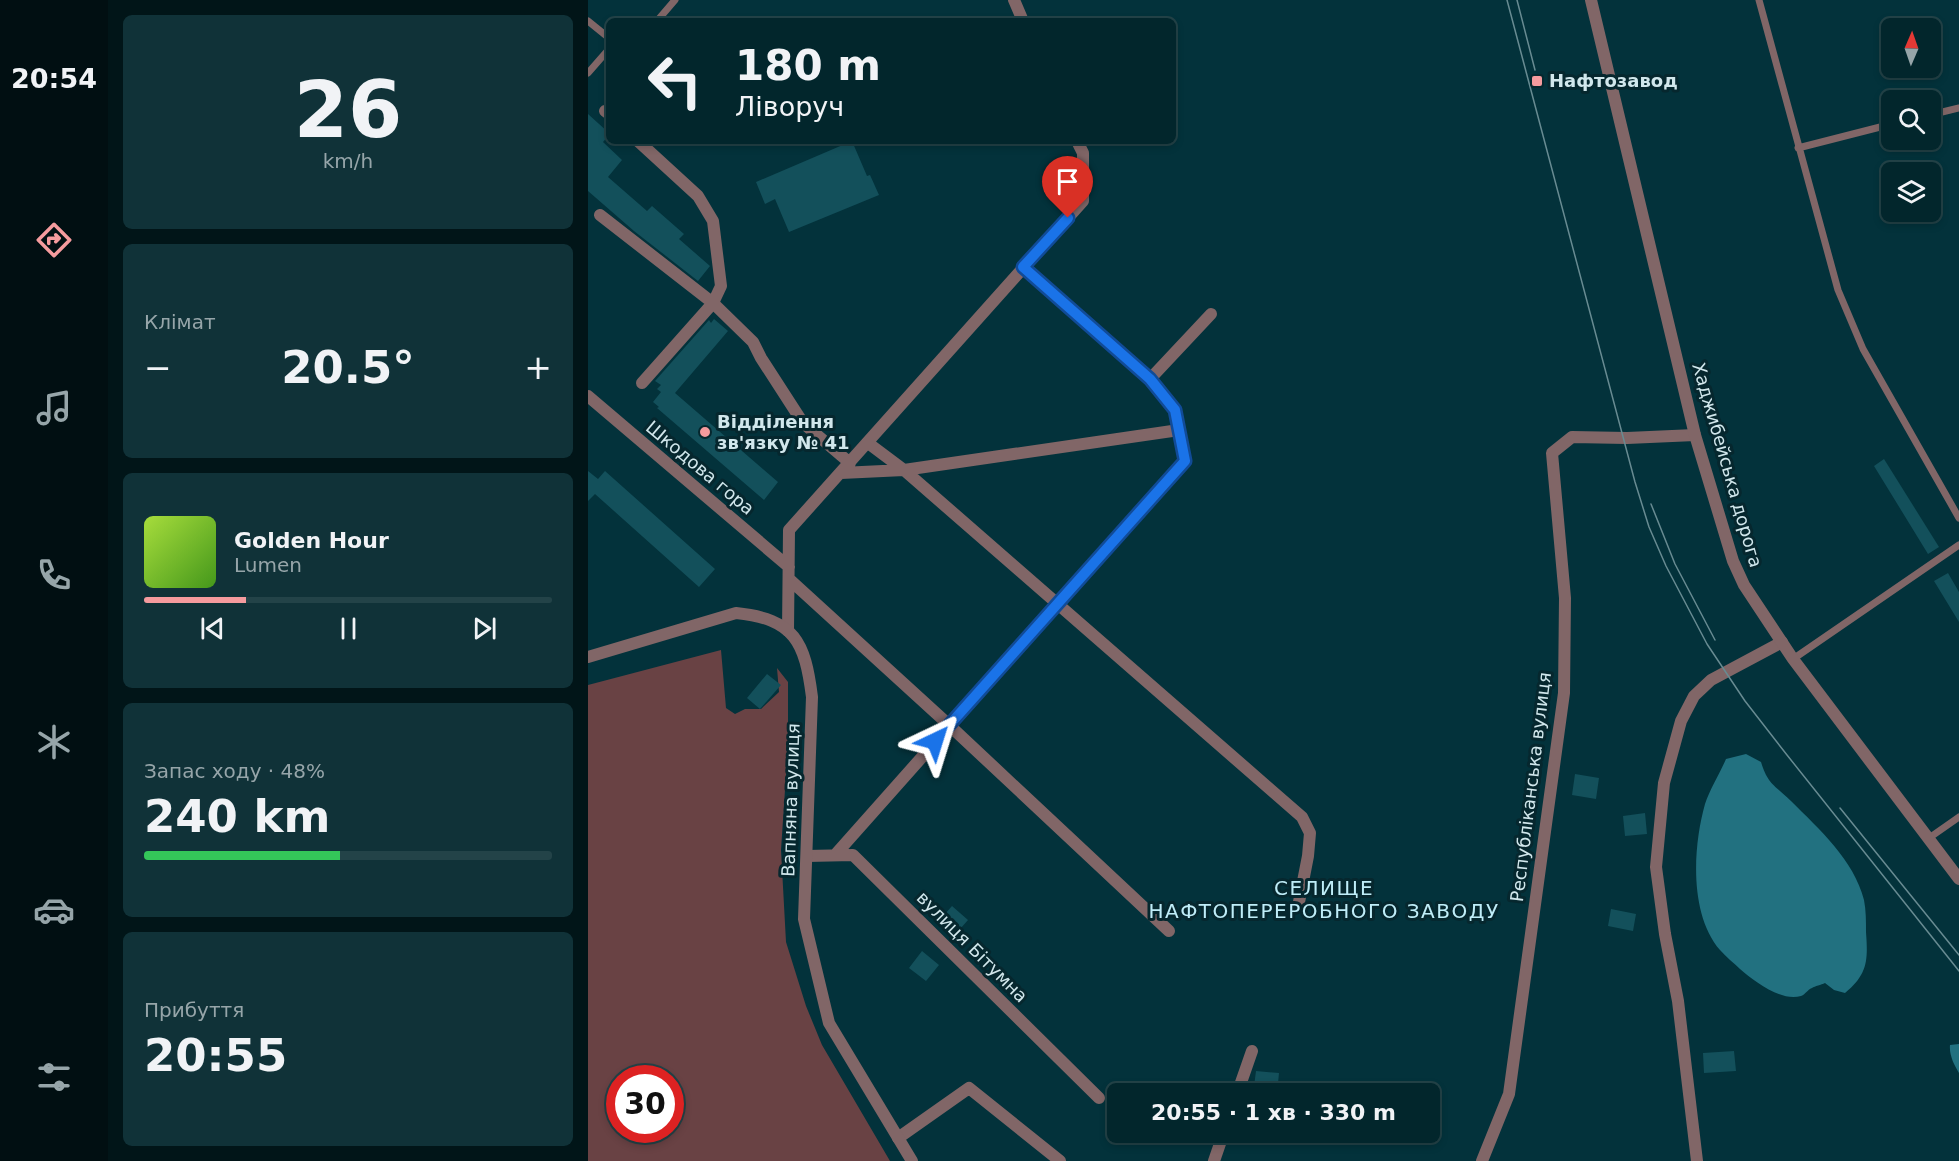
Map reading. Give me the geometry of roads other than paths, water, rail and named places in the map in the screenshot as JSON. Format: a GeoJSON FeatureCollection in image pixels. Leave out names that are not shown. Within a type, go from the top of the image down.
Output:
{"type":"FeatureCollection","features":[{"type":"Feature","properties":{"kind":"street"},"geometry":{"type":"LineString","coordinates":[[1014,0],[1022,18]]}},
{"type":"Feature","properties":{"kind":"street","name":"Хаджибейська дорога"},"geometry":{"type":"LineString","coordinates":[[1591,0],[1695,435],[1732,561],[1744,585],[1793,659],[1959,879]]}},
{"type":"Feature","properties":{"kind":"street"},"geometry":{"type":"LineString","coordinates":[[641,144],[698,196],[713,221],[721,286],[713,303],[642,383]]}},
{"type":"Feature","properties":{"kind":"street"},"geometry":{"type":"LineString","coordinates":[[788,631],[789,530],[1083,201],[1083,153],[1078,144]]}},
{"type":"Feature","properties":{"kind":"street"},"geometry":{"type":"LineString","coordinates":[[600,215],[713,303],[753,342],[803,423],[846,468],[904,470],[1179,430]]}},
{"type":"Feature","properties":{"kind":"street"},"geometry":{"type":"LineString","coordinates":[[835,855],[1185,461],[1175,410],[1150,379],[1023,267]]}},
{"type":"Feature","properties":{"kind":"street"},"geometry":{"type":"LineString","coordinates":[[1150,379],[1211,314]]}},
{"type":"Feature","properties":{"kind":"street","name":"Шкодова гора"},"geometry":{"type":"LineString","coordinates":[[588,396],[789,573],[1168,931]]}},
{"type":"Feature","properties":{"kind":"street","name":"Республіканська вулиця"},"geometry":{"type":"LineString","coordinates":[[1482,1161],[1509,1094],[1564,693],[1565,598],[1552,453],[1572,436],[1627,438],[1695,435]]}},
{"type":"Feature","properties":{"kind":"street"},"geometry":{"type":"LineString","coordinates":[[868,443],[904,470],[1302,817],[1310,833],[1299,902]]}},
{"type":"Feature","properties":{"kind":"street","name":"Вапняна вулиця"},"geometry":{"type":"LineString","coordinates":[[588,657],[736,613],[756,615],[778,624],[788,631],[801,646],[808,666],[812,697],[804,919],[829,1023],[912,1161]]}},
{"type":"Feature","properties":{"kind":"street"},"geometry":{"type":"LineString","coordinates":[[1696,1161],[1678,1001],[1665,934],[1656,867],[1664,783],[1681,721],[1694,696],[1711,680],[1782,642]]}},
{"type":"Feature","properties":{"kind":"street","name":"вулиця Бітумна"},"geometry":{"type":"LineString","coordinates":[[807,856],[853,855],[1099,1098]]}},
{"type":"Feature","properties":{"kind":"street"},"geometry":{"type":"LineString","coordinates":[[1241,1083],[1252,1051]]}},
{"type":"Feature","properties":{"kind":"street"},"geometry":{"type":"LineString","coordinates":[[898,1138],[969,1088],[1060,1161]]}},
{"type":"Feature","properties":{"kind":"street"},"geometry":{"type":"LineString","coordinates":[[1214,1161],[1220,1143]]}},
{"type":"Feature","properties":{"kind":"lane"},"geometry":{"type":"LineString","coordinates":[[660,18],[675,0]]}},
{"type":"Feature","properties":{"kind":"lane"},"geometry":{"type":"LineString","coordinates":[[1759,0],[1838,290],[1863,349],[1959,519]]}},
{"type":"Feature","properties":{"kind":"lane"},"geometry":{"type":"LineString","coordinates":[[588,21],[606,36]]}},
{"type":"Feature","properties":{"kind":"lane"},"geometry":{"type":"LineString","coordinates":[[588,73],[606,52]]}},
{"type":"Feature","properties":{"kind":"lane"},"geometry":{"type":"LineString","coordinates":[[1941,112],[1959,108]]}},
{"type":"Feature","properties":{"kind":"lane"},"geometry":{"type":"LineString","coordinates":[[1798,148],[1881,127]]}},
{"type":"Feature","properties":{"kind":"lane"},"geometry":{"type":"LineString","coordinates":[[1793,659],[1959,545]]}},
{"type":"Feature","properties":{"kind":"lane"},"geometry":{"type":"LineString","coordinates":[[1929,838],[1959,817]]}},
{"type":"Feature","properties":{"kind":"water"},"geometry":{"type":"Polygon","coordinates":[[[1746,754],[1761,762],[1766,776],[1834,846],[1844,858],[1859,885],[1865,908],[1866,959],[1862,973],[1845,993],[1834,990],[1825,983],[1810,989],[1801,996],[1785,996],[1777,993],[1740,969],[1720,950],[1710,935],[1698,899],[1696,880],[1701,821],[1707,798],[1726,759],[1746,754]]]}},
{"type":"Feature","properties":{"kind":"water"},"geometry":{"type":"Polygon","coordinates":[[[1959,1044],[1959,1073],[1952,1060],[1950,1045],[1959,1044]]]}},
{"type":"Feature","properties":{"kind":"tram line"},"geometry":{"type":"LineString","coordinates":[[1507,0],[1635,482],[1649,527],[1666,566],[1707,644],[1745,701],[1959,971]]}},
{"type":"Feature","properties":{"kind":"tram line"},"geometry":{"type":"LineString","coordinates":[[1517,0],[1535,70]]}},
{"type":"Feature","properties":{"kind":"tram line"},"geometry":{"type":"LineString","coordinates":[[1651,504],[1675,564],[1715,640]]}},
{"type":"Feature","properties":{"kind":"tram line"},"geometry":{"type":"LineString","coordinates":[[1840,808],[1959,955]]}},
{"type":"Feature","properties":{"kind":"place","name":"Нафтозавод"},"geometry":{"type":"Point","coordinates":[1537,81]}},
{"type":"Feature","properties":{"kind":"place","name":"Відділення зв'язку № 41"},"geometry":{"type":"Point","coordinates":[705,432]}},
{"type":"Feature","properties":{"kind":"district","name":"СЕЛИЩЕ НАФТОПЕРЕРОБНОГО ЗАВОДУ"},"geometry":{"type":"Point","coordinates":[1324,900]}}]}
